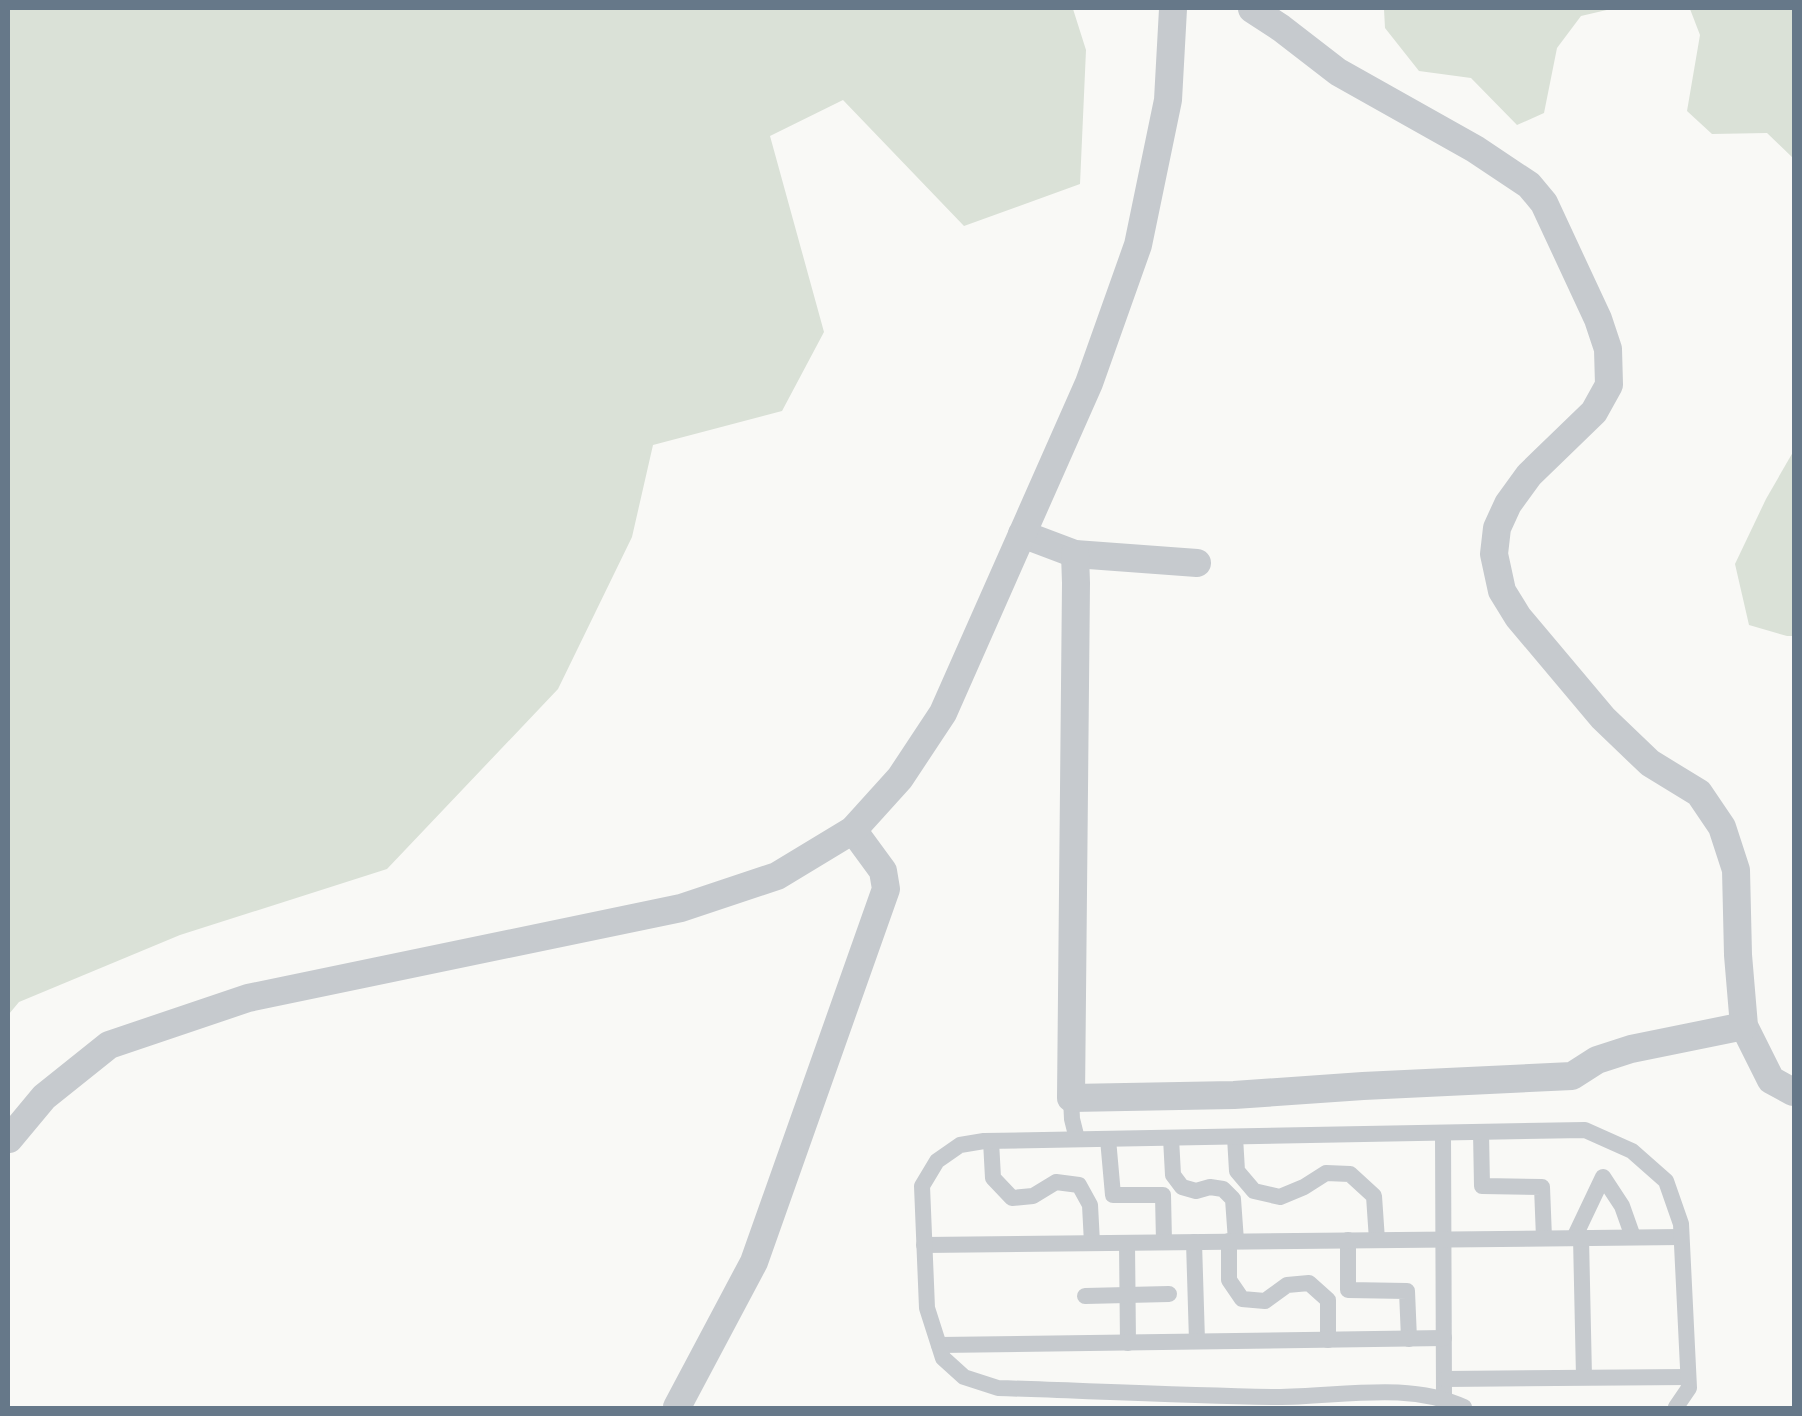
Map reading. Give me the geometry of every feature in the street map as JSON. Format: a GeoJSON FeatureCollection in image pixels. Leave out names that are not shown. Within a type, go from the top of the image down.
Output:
{"type":"FeatureCollection","features":[{"type":"Feature","properties":{"kind":"street"},"geometry":{"type":"LineString","coordinates":[[9,1139],[44,1097],[109,1045],[248,998],[681,908],[777,876],[853,830],[900,778],[943,713],[1089,383],[1138,245],[1168,100],[1173,9]]}},
{"type":"Feature","properties":{"kind":"street"},"geometry":{"type":"LineString","coordinates":[[1252,9],[1281,28],[1338,72],[1475,149],[1529,186],[1544,203],[1598,319],[1608,349],[1609,385],[1594,412],[1529,475],[1508,504],[1497,528],[1494,554],[1502,591],[1518,617],[1604,718],[1650,763],[1699,793],[1722,827],[1736,870],[1738,955],[1744,1026],[1771,1080],[1793,1092]]}},
{"type":"Feature","properties":{"kind":"street"},"geometry":{"type":"LineString","coordinates":[[1022,534],[1075,554],[1197,563]]}},
{"type":"Feature","properties":{"kind":"street"},"geometry":{"type":"LineString","coordinates":[[1075,554],[1071,1098],[1234,1095],[1363,1086],[1572,1076],[1597,1060],[1631,1049],[1744,1026]]}},
{"type":"Feature","properties":{"kind":"street"},"geometry":{"type":"LineString","coordinates":[[676,1407],[754,1262],[886,889],[884,871],[853,830]]}},
{"type":"Feature","properties":{"kind":"lane"},"geometry":{"type":"LineString","coordinates":[[1071,1098],[1072,1119],[1077,1139]]}},
{"type":"Feature","properties":{"kind":"lane"},"geometry":{"type":"LineString","coordinates":[[1464,1407],[1444,1398],[1391,1391],[1274,1397],[998,1388],[964,1377],[943,1358],[927,1308],[922,1186],[937,1161],[960,1145],[991,1141],[1585,1130],[1632,1151],[1666,1181],[1681,1224],[1689,1388],[1676,1407]]}},
{"type":"Feature","properties":{"kind":"lane"},"geometry":{"type":"LineString","coordinates":[[1443,1132],[1444,1398]]}},
{"type":"Feature","properties":{"kind":"lane"},"geometry":{"type":"LineString","coordinates":[[1481,1132],[1482,1186],[1542,1187],[1544,1238]]}},
{"type":"Feature","properties":{"kind":"lane"},"geometry":{"type":"LineString","coordinates":[[1235,1137],[1237,1171],[1254,1190],[1280,1197],[1304,1187],[1326,1173],[1350,1174],[1374,1196],[1377,1240]]}},
{"type":"Feature","properties":{"kind":"lane"},"geometry":{"type":"LineString","coordinates":[[1171,1138],[1173,1175],[1182,1187],[1196,1191],[1210,1187],[1223,1188],[1233,1199],[1232,1241],[1228,1280],[1242,1299],[1265,1301],[1287,1285],[1309,1283],[1328,1300],[1328,1340]]}},
{"type":"Feature","properties":{"kind":"lane"},"geometry":{"type":"LineString","coordinates":[[1108,1139],[1112,1195],[1162,1195],[1164,1242]]}},
{"type":"Feature","properties":{"kind":"lane"},"geometry":{"type":"LineString","coordinates":[[991,1141],[993,1178],[1012,1198],[1033,1196],[1056,1182],[1079,1185],[1090,1205],[1092,1243]]}},
{"type":"Feature","properties":{"kind":"lane"},"geometry":{"type":"LineString","coordinates":[[1584,1378],[1577,1237],[1603,1177],[1622,1206],[1633,1237]]}},
{"type":"Feature","properties":{"kind":"lane"},"geometry":{"type":"LineString","coordinates":[[924,1245],[1682,1237]]}},
{"type":"Feature","properties":{"kind":"lane"},"geometry":{"type":"LineString","coordinates":[[1348,1240],[1348,1290],[1407,1291],[1409,1339]]}},
{"type":"Feature","properties":{"kind":"lane"},"geometry":{"type":"LineString","coordinates":[[1127,1242],[1128,1343]]}},
{"type":"Feature","properties":{"kind":"lane"},"geometry":{"type":"LineString","coordinates":[[1194,1242],[1197,1342]]}},
{"type":"Feature","properties":{"kind":"lane"},"geometry":{"type":"LineString","coordinates":[[1085,1296],[1169,1294]]}},
{"type":"Feature","properties":{"kind":"lane"},"geometry":{"type":"LineString","coordinates":[[939,1345],[1444,1338]]}},
{"type":"Feature","properties":{"kind":"lane"},"geometry":{"type":"LineString","coordinates":[[1445,1379],[1688,1377]]}},
{"type":"Feature","properties":{"kind":"shaded area"},"geometry":{"type":"Polygon","coordinates":[[[9,9],[1073,9],[1086,50],[1080,184],[964,226],[843,100],[770,136],[824,332],[782,411],[653,445],[632,537],[558,689],[387,869],[180,935],[19,1002],[9,1014],[9,9]]]}},
{"type":"Feature","properties":{"kind":"shaded area"},"geometry":{"type":"Polygon","coordinates":[[[1384,9],[1611,9],[1581,16],[1557,48],[1544,113],[1517,125],[1471,78],[1419,71],[1385,28],[1384,9]]]}},
{"type":"Feature","properties":{"kind":"shaded area"},"geometry":{"type":"Polygon","coordinates":[[[1690,9],[1793,9],[1793,158],[1767,133],[1712,134],[1687,111],[1700,35],[1690,9]]]}},
{"type":"Feature","properties":{"kind":"shaded area"},"geometry":{"type":"Polygon","coordinates":[[[1793,452],[1793,636],[1787,636],[1749,625],[1735,564],[1766,499],[1793,452]]]}}]}
